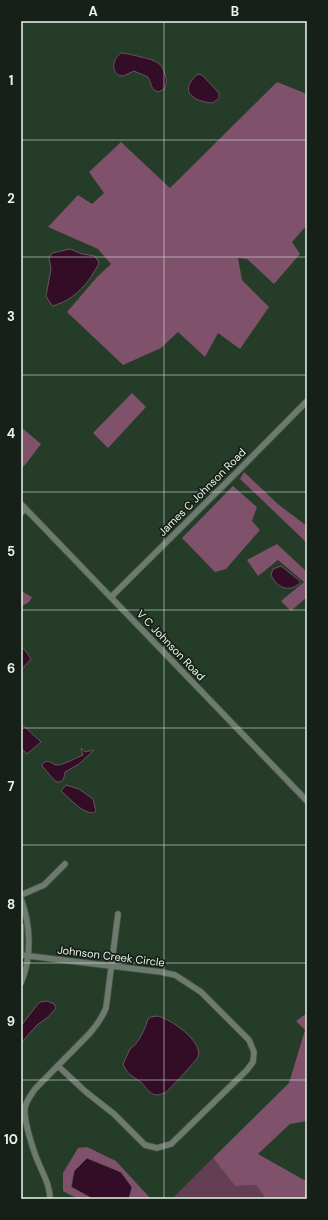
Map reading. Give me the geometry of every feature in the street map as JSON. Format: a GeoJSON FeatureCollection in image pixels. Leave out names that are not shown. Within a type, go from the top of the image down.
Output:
{"type":"FeatureCollection","features":[{"type":"Feature","properties":{"kind":"street","name":"James C Johnson Road"},"geometry":{"type":"LineString","coordinates":[[111,597],[307,401]]}},
{"type":"Feature","properties":{"kind":"street","name":"V C Johnson Road"},"geometry":{"type":"LineString","coordinates":[[22,509],[111,597],[307,801]]}},
{"type":"Feature","properties":{"kind":"street"},"geometry":{"type":"LineString","coordinates":[[21,894],[44,885],[64,864]]}},
{"type":"Feature","properties":{"kind":"street"},"geometry":{"type":"LineString","coordinates":[[21,899],[27,918],[29,938],[28,956],[21,984]]}},
{"type":"Feature","properties":{"kind":"street"},"geometry":{"type":"LineString","coordinates":[[50,1199],[49,1186],[36,1157],[25,1120],[24,1108],[35,1089],[98,1024],[103,1015],[106,1008],[118,914]]}},
{"type":"Feature","properties":{"kind":"street"},"geometry":{"type":"LineString","coordinates":[[21,926],[21,954]]}},
{"type":"Feature","properties":{"kind":"street","name":"Johnson Creek Circle"},"geometry":{"type":"LineString","coordinates":[[21,954],[175,975],[201,992],[250,1040],[254,1052],[253,1062],[247,1070],[171,1144],[157,1151],[145,1145],[114,1114],[86,1092],[58,1066]]}},
{"type":"Feature","properties":{"kind":"shaded area"},"geometry":{"type":"Polygon","coordinates":[[[121,53],[146,58],[158,63],[166,76],[164,89],[159,92],[154,90],[148,77],[134,71],[123,76],[118,75],[114,70],[114,64],[116,58],[121,53]]]}},
{"type":"Feature","properties":{"kind":"shaded area"},"geometry":{"type":"Polygon","coordinates":[[[198,74],[202,75],[219,93],[219,98],[213,103],[194,98],[190,94],[189,86],[198,74]]]}},
{"type":"Feature","properties":{"kind":"shaded area"},"geometry":{"type":"Polygon","coordinates":[[[277,82],[307,94],[307,225],[292,242],[300,254],[274,284],[247,259],[238,258],[242,280],[269,307],[240,349],[218,333],[205,357],[178,332],[161,348],[123,365],[67,312],[97,277],[111,264],[98,249],[48,227],[78,195],[92,204],[104,193],[89,172],[121,142],[170,188],[277,82]]]}},
{"type":"Feature","properties":{"kind":"shaded area"},"geometry":{"type":"Polygon","coordinates":[[[70,249],[82,254],[95,256],[99,263],[91,277],[80,290],[68,300],[52,306],[46,296],[51,269],[49,258],[52,253],[70,249]]]}},
{"type":"Feature","properties":{"kind":"shaded area"},"geometry":{"type":"Polygon","coordinates":[[[132,393],[146,407],[108,448],[93,433],[132,393]]]}},
{"type":"Feature","properties":{"kind":"shaded area"},"geometry":{"type":"Polygon","coordinates":[[[21,427],[41,444],[21,468],[21,427]]]}},
{"type":"Feature","properties":{"kind":"shaded area"},"geometry":{"type":"Polygon","coordinates":[[[244,472],[279,505],[307,526],[307,543],[240,479],[244,472]]]}},
{"type":"Feature","properties":{"kind":"shaded area"},"geometry":{"type":"Polygon","coordinates":[[[233,486],[257,507],[252,521],[260,530],[226,569],[215,572],[182,538],[233,486]]]}},
{"type":"Feature","properties":{"kind":"shaded area"},"geometry":{"type":"Polygon","coordinates":[[[277,544],[307,572],[307,597],[291,611],[281,601],[304,582],[278,560],[258,576],[247,560],[277,544]]]}},
{"type":"Feature","properties":{"kind":"shaded area"},"geometry":{"type":"Polygon","coordinates":[[[281,566],[300,581],[300,583],[292,588],[284,588],[280,586],[271,575],[273,569],[281,566]]]}},
{"type":"Feature","properties":{"kind":"shaded area"},"geometry":{"type":"Polygon","coordinates":[[[21,591],[32,597],[29,602],[21,607],[21,591]]]}},
{"type":"Feature","properties":{"kind":"shaded area"},"geometry":{"type":"Polygon","coordinates":[[[21,647],[31,659],[21,670],[21,647]]]}},
{"type":"Feature","properties":{"kind":"shaded area"},"geometry":{"type":"Polygon","coordinates":[[[22,726],[24,726],[41,742],[27,754],[21,748],[22,726]]]}},
{"type":"Feature","properties":{"kind":"shaded area"},"geometry":{"type":"Polygon","coordinates":[[[81,748],[85,752],[94,750],[79,764],[65,772],[61,781],[57,782],[54,780],[42,766],[43,763],[47,761],[58,765],[83,755],[81,748]]]}},
{"type":"Feature","properties":{"kind":"shaded area"},"geometry":{"type":"Polygon","coordinates":[[[66,785],[79,789],[93,799],[96,811],[93,813],[88,812],[76,805],[61,791],[66,785]]]}},
{"type":"Feature","properties":{"kind":"shaded area"},"geometry":{"type":"Polygon","coordinates":[[[47,1001],[54,1004],[56,1008],[47,1018],[37,1025],[21,1043],[21,1026],[40,1002],[47,1001]]]}},
{"type":"Feature","properties":{"kind":"shaded area"},"geometry":{"type":"Polygon","coordinates":[[[307,1013],[307,1121],[290,1124],[258,1154],[304,1180],[307,1179],[307,1199],[266,1199],[256,1185],[235,1186],[213,1158],[289,1083],[305,1030],[296,1021],[307,1013]]]}},
{"type":"Feature","properties":{"kind":"shaded area"},"geometry":{"type":"Polygon","coordinates":[[[157,1016],[170,1021],[185,1032],[196,1045],[198,1051],[198,1057],[196,1060],[172,1087],[165,1093],[159,1095],[150,1092],[142,1083],[129,1073],[123,1064],[130,1049],[141,1036],[148,1019],[157,1016]]]}},
{"type":"Feature","properties":{"kind":"shaded area"},"geometry":{"type":"Polygon","coordinates":[[[87,1147],[116,1161],[151,1199],[129,1199],[132,1187],[71,1187],[93,1199],[78,1199],[63,1191],[63,1173],[78,1148],[87,1147]]]}},
{"type":"Feature","properties":{"kind":"shaded area"},"geometry":{"type":"Polygon","coordinates":[[[87,1158],[121,1172],[132,1187],[129,1199],[93,1199],[71,1187],[74,1171],[87,1158]]]}},
{"type":"Feature","properties":{"kind":"shaded area"},"geometry":{"type":"Polygon","coordinates":[[[213,1158],[235,1186],[256,1185],[266,1199],[172,1199],[213,1158]]]}}]}
